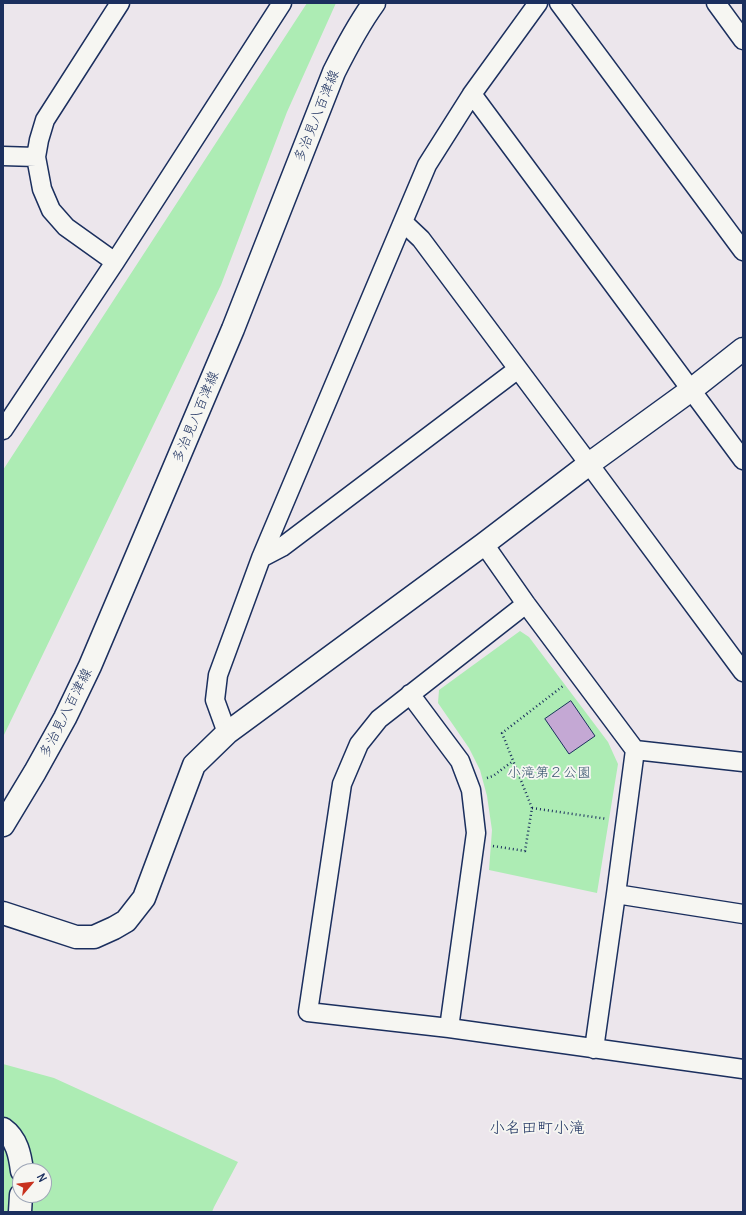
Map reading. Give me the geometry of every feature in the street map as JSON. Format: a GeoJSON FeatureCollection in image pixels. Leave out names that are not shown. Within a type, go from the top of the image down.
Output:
{"type":"FeatureCollection","features":[{"type":"Feature","properties":{"kind":"street"},"geometry":{"type":"LineString","coordinates":[[115,262],[66,227],[51,210],[42,189],[36,157],[45,120],[120,3]]}},
{"type":"Feature","properties":{"kind":"street"},"geometry":{"type":"LineString","coordinates":[[3,430],[115,262],[282,3]]}},
{"type":"Feature","properties":{"kind":"street","name":"多治見八百津線"},"geometry":{"type":"LineString","coordinates":[[3,824],[35,772],[90,666],[233,329],[334,72],[350,40],[364,16],[374,3]]}},
{"type":"Feature","properties":{"kind":"street"},"geometry":{"type":"LineString","coordinates":[[227,733],[215,700],[218,675],[261,558],[427,165],[472,94],[538,3]]}},
{"type":"Feature","properties":{"kind":"street"},"geometry":{"type":"LineString","coordinates":[[559,3],[743,251]]}},
{"type":"Feature","properties":{"kind":"street"},"geometry":{"type":"LineString","coordinates":[[716,3],[743,40]]}},
{"type":"Feature","properties":{"kind":"street"},"geometry":{"type":"LineString","coordinates":[[472,94],[743,460]]}},
{"type":"Feature","properties":{"kind":"street"},"geometry":{"type":"LineString","coordinates":[[3,156],[36,157]]}},
{"type":"Feature","properties":{"kind":"street"},"geometry":{"type":"LineString","coordinates":[[403,222],[421,239],[743,672]]}},
{"type":"Feature","properties":{"kind":"street"},"geometry":{"type":"LineString","coordinates":[[3,913],[76,937],[94,937],[126,921],[144,898],[194,764],[227,733],[691,390],[743,349]]}},
{"type":"Feature","properties":{"kind":"street"},"geometry":{"type":"LineString","coordinates":[[261,558],[282,547],[518,368]]}},
{"type":"Feature","properties":{"kind":"street"},"geometry":{"type":"LineString","coordinates":[[484,544],[526,604],[635,750],[594,1049]]}},
{"type":"Feature","properties":{"kind":"street"},"geometry":{"type":"LineString","coordinates":[[526,604],[379,719],[359,744],[342,784],[308,1012],[449,1028],[743,1070]]}},
{"type":"Feature","properties":{"kind":"street"},"geometry":{"type":"LineString","coordinates":[[410,694],[460,761],[470,786],[476,833],[449,1028]]}},
{"type":"Feature","properties":{"kind":"street"},"geometry":{"type":"LineString","coordinates":[[635,750],[743,762]]}},
{"type":"Feature","properties":{"kind":"street"},"geometry":{"type":"LineString","coordinates":[[616,894],[743,914]]}},
{"type":"Feature","properties":{"kind":"street"},"geometry":{"type":"LineString","coordinates":[[3,1129],[16,1144],[21,1163]]}},
{"type":"Feature","properties":{"kind":"path"},"geometry":{"type":"LineString","coordinates":[[491,846],[525,851],[532,808],[502,733],[578,674]]}},
{"type":"Feature","properties":{"kind":"path"},"geometry":{"type":"LineString","coordinates":[[470,786],[493,776],[513,761]]}},
{"type":"Feature","properties":{"kind":"path"},"geometry":{"type":"LineString","coordinates":[[532,808],[626,821]]}},
{"type":"Feature","properties":{"kind":"green space"},"geometry":{"type":"Polygon","coordinates":[[[307,3],[336,3],[287,112],[221,285],[3,737],[3,470],[307,3]]]}},
{"type":"Feature","properties":{"kind":"green space","name":"小滝第２公園"},"geometry":{"type":"Polygon","coordinates":[[[520,631],[529,637],[608,742],[618,764],[597,893],[489,870],[492,830],[487,796],[480,770],[469,748],[438,703],[439,690],[520,631]]]}},
{"type":"Feature","properties":{"kind":"green space"},"geometry":{"type":"Polygon","coordinates":[[[3,1064],[54,1078],[238,1162],[212,1212],[3,1212],[3,1064]]]}},
{"type":"Feature","properties":{"kind":"building"},"geometry":{"type":"Polygon","coordinates":[[[571,701],[595,736],[569,754],[545,719],[571,701]]]}},
{"type":"Feature","properties":{"kind":"district","name":"小名田町小滝"},"geometry":{"type":"Point","coordinates":[537,1128]}}]}
